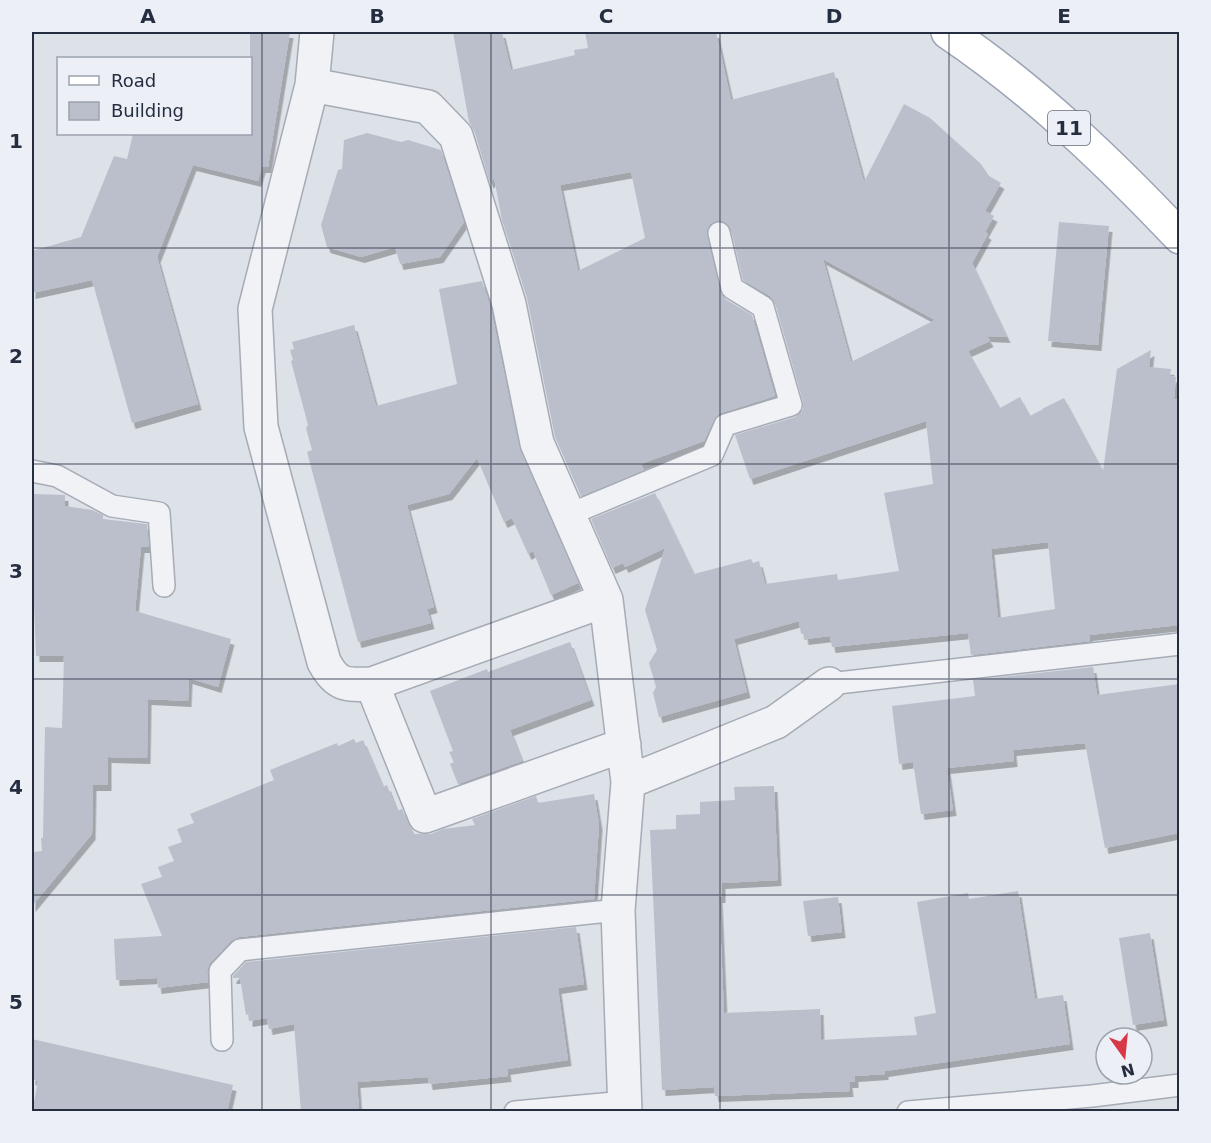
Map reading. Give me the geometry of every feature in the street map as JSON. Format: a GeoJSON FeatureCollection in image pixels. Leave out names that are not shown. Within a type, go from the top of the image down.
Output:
{"type":"FeatureCollection","features":[{"type":"Feature","properties":{"kind":"main road","name":"11"},"geometry":{"type":"LineString","coordinates":[[948,32],[1016,82],[1107,161],[1179,237]]}},
{"type":"Feature","properties":{"kind":"street"},"geometry":{"type":"LineString","coordinates":[[317,32],[312,85],[255,309],[261,427],[324,662],[331,676],[346,685],[372,684],[606,600]]}},
{"type":"Feature","properties":{"kind":"street"},"geometry":{"type":"LineString","coordinates":[[312,85],[428,107],[456,136],[509,304],[537,443],[606,600],[628,782],[618,910],[625,1107]]}},
{"type":"Feature","properties":{"kind":"street"},"geometry":{"type":"LineString","coordinates":[[372,684],[426,816],[624,745]]}},
{"type":"Feature","properties":{"kind":"street"},"geometry":{"type":"LineString","coordinates":[[628,782],[776,722],[829,684]]}},
{"type":"Feature","properties":{"kind":"lane"},"geometry":{"type":"LineString","coordinates":[[567,514],[712,455],[725,425],[791,405],[763,307],[732,288],[719,233]]}},
{"type":"Feature","properties":{"kind":"lane"},"geometry":{"type":"LineString","coordinates":[[32,471],[57,476],[112,506],[159,513],[164,586]]}},
{"type":"Feature","properties":{"kind":"lane"},"geometry":{"type":"LineString","coordinates":[[829,684],[1179,644]]}},
{"type":"Feature","properties":{"kind":"lane"},"geometry":{"type":"LineString","coordinates":[[222,1040],[220,971],[240,950],[618,910]]}},
{"type":"Feature","properties":{"kind":"lane"},"geometry":{"type":"LineString","coordinates":[[908,1112],[1092,1096],[1179,1085]]}},
{"type":"Feature","properties":{"kind":"lane"},"geometry":{"type":"LineString","coordinates":[[515,1112],[625,1107]]}},
{"type":"Feature","properties":{"kind":"building"},"geometry":{"type":"Polygon","coordinates":[[[250,32],[290,32],[268,167],[262,167],[258,181],[193,165],[157,257],[198,404],[132,423],[92,280],[32,293],[32,251],[81,237],[114,156],[127,159],[133,135],[252,135],[252,57],[250,57],[250,32]]]}},
{"type":"Feature","properties":{"kind":"building"},"geometry":{"type":"Polygon","coordinates":[[[453,32],[502,32],[511,70],[575,55],[574,50],[588,48],[585,32],[716,32],[731,100],[834,72],[864,182],[904,104],[930,118],[981,164],[989,176],[1001,183],[985,211],[994,216],[985,232],[988,234],[972,263],[1007,337],[987,336],[990,341],[968,351],[1000,408],[1020,397],[1030,416],[1041,410],[1042,412],[1042,409],[1064,398],[1103,471],[1117,369],[1151,350],[1149,367],[1171,369],[1170,376],[1176,377],[1174,399],[1179,399],[1179,625],[1089,635],[1090,641],[971,655],[968,633],[832,647],[830,636],[805,639],[804,633],[801,634],[799,621],[734,639],[747,692],[659,717],[653,693],[656,687],[649,663],[657,650],[645,610],[665,548],[625,567],[623,563],[612,568],[591,519],[655,493],[694,574],[751,559],[753,563],[759,561],[765,584],[837,574],[838,580],[899,571],[884,493],[933,484],[926,421],[750,479],[735,435],[795,417],[803,409],[803,402],[775,303],[770,296],[743,280],[731,230],[723,221],[717,221],[710,224],[707,235],[720,291],[725,299],[752,315],[775,396],[721,413],[714,420],[704,441],[641,464],[644,470],[581,496],[555,437],[527,298],[502,220],[494,178],[490,183],[474,130],[469,122],[453,32]],[[631,172],[560,185],[578,271],[645,238],[631,172]],[[823,259],[851,362],[935,320],[823,259]],[[1048,542],[991,549],[998,618],[1055,609],[1048,542]]]}},
{"type":"Feature","properties":{"kind":"building"},"geometry":{"type":"Polygon","coordinates":[[[367,133],[401,142],[408,140],[441,150],[464,222],[440,257],[400,264],[395,247],[361,257],[327,247],[321,225],[338,170],[342,169],[344,140],[367,133]]]}},
{"type":"Feature","properties":{"kind":"building"},"geometry":{"type":"Polygon","coordinates":[[[1059,222],[1109,226],[1098,345],[1048,341],[1059,222]]]}},
{"type":"Feature","properties":{"kind":"building"},"geometry":{"type":"Polygon","coordinates":[[[482,281],[491,309],[520,450],[578,583],[551,595],[533,551],[528,554],[512,518],[504,522],[477,458],[449,494],[407,505],[434,607],[427,609],[431,623],[358,642],[307,452],[312,450],[306,428],[308,425],[291,361],[293,360],[290,350],[294,349],[292,342],[354,325],[376,406],[457,384],[439,289],[482,281]]]}},
{"type":"Feature","properties":{"kind":"building"},"geometry":{"type":"Polygon","coordinates":[[[32,494],[65,495],[65,506],[92,510],[103,515],[103,519],[147,524],[149,547],[141,547],[135,611],[231,639],[218,687],[189,678],[188,701],[148,699],[147,758],[108,757],[108,785],[93,785],[92,834],[32,906],[32,852],[42,851],[41,838],[43,838],[45,727],[62,728],[64,656],[36,656],[32,580],[32,494]]]}},
{"type":"Feature","properties":{"kind":"building"},"geometry":{"type":"Polygon","coordinates":[[[570,642],[591,700],[510,730],[522,761],[458,784],[450,764],[454,762],[449,752],[453,751],[430,691],[487,669],[488,672],[570,642]]]}},
{"type":"Feature","properties":{"kind":"building"},"geometry":{"type":"Polygon","coordinates":[[[1093,667],[1097,695],[1179,684],[1179,833],[1105,848],[1085,743],[1013,750],[1014,761],[947,768],[953,810],[921,814],[913,762],[899,764],[892,706],[975,696],[973,680],[1093,667]]]}},
{"type":"Feature","properties":{"kind":"building"},"geometry":{"type":"Polygon","coordinates":[[[354,739],[356,743],[363,740],[383,787],[387,785],[397,811],[402,809],[413,834],[431,834],[443,829],[475,825],[472,819],[536,796],[538,803],[594,794],[599,824],[594,899],[239,937],[231,941],[210,963],[207,971],[208,982],[158,988],[157,978],[116,980],[114,939],[162,936],[141,884],[162,877],[158,867],[174,861],[168,847],[182,842],[177,829],[194,823],[190,814],[274,780],[270,770],[337,743],[338,746],[354,739]]]}},
{"type":"Feature","properties":{"kind":"building"},"geometry":{"type":"Polygon","coordinates":[[[774,786],[778,880],[722,883],[722,897],[719,897],[724,1013],[820,1009],[821,1040],[917,1035],[914,1017],[936,1013],[917,902],[968,893],[969,899],[1018,891],[1035,999],[1063,995],[1070,1044],[885,1071],[885,1074],[855,1076],[855,1082],[849,1082],[850,1091],[715,1096],[714,1087],[662,1090],[650,830],[676,829],[676,815],[700,814],[700,802],[735,800],[734,787],[774,786]]]}},
{"type":"Feature","properties":{"kind":"building"},"geometry":{"type":"Polygon","coordinates":[[[838,897],[842,932],[808,936],[803,901],[838,897]]]}},
{"type":"Feature","properties":{"kind":"building"},"geometry":{"type":"Polygon","coordinates":[[[576,927],[584,984],[558,988],[568,1060],[507,1069],[508,1076],[429,1084],[428,1077],[357,1082],[359,1112],[301,1112],[294,1024],[269,1029],[267,1018],[249,1021],[240,978],[233,978],[246,962],[576,927]]]}},
{"type":"Feature","properties":{"kind":"building"},"geometry":{"type":"Polygon","coordinates":[[[1150,933],[1164,1020],[1133,1025],[1119,938],[1150,933]]]}},
{"type":"Feature","properties":{"kind":"building"},"geometry":{"type":"Polygon","coordinates":[[[32,1039],[233,1085],[227,1112],[32,1112],[38,1081],[32,1079],[32,1039]]]}}]}
